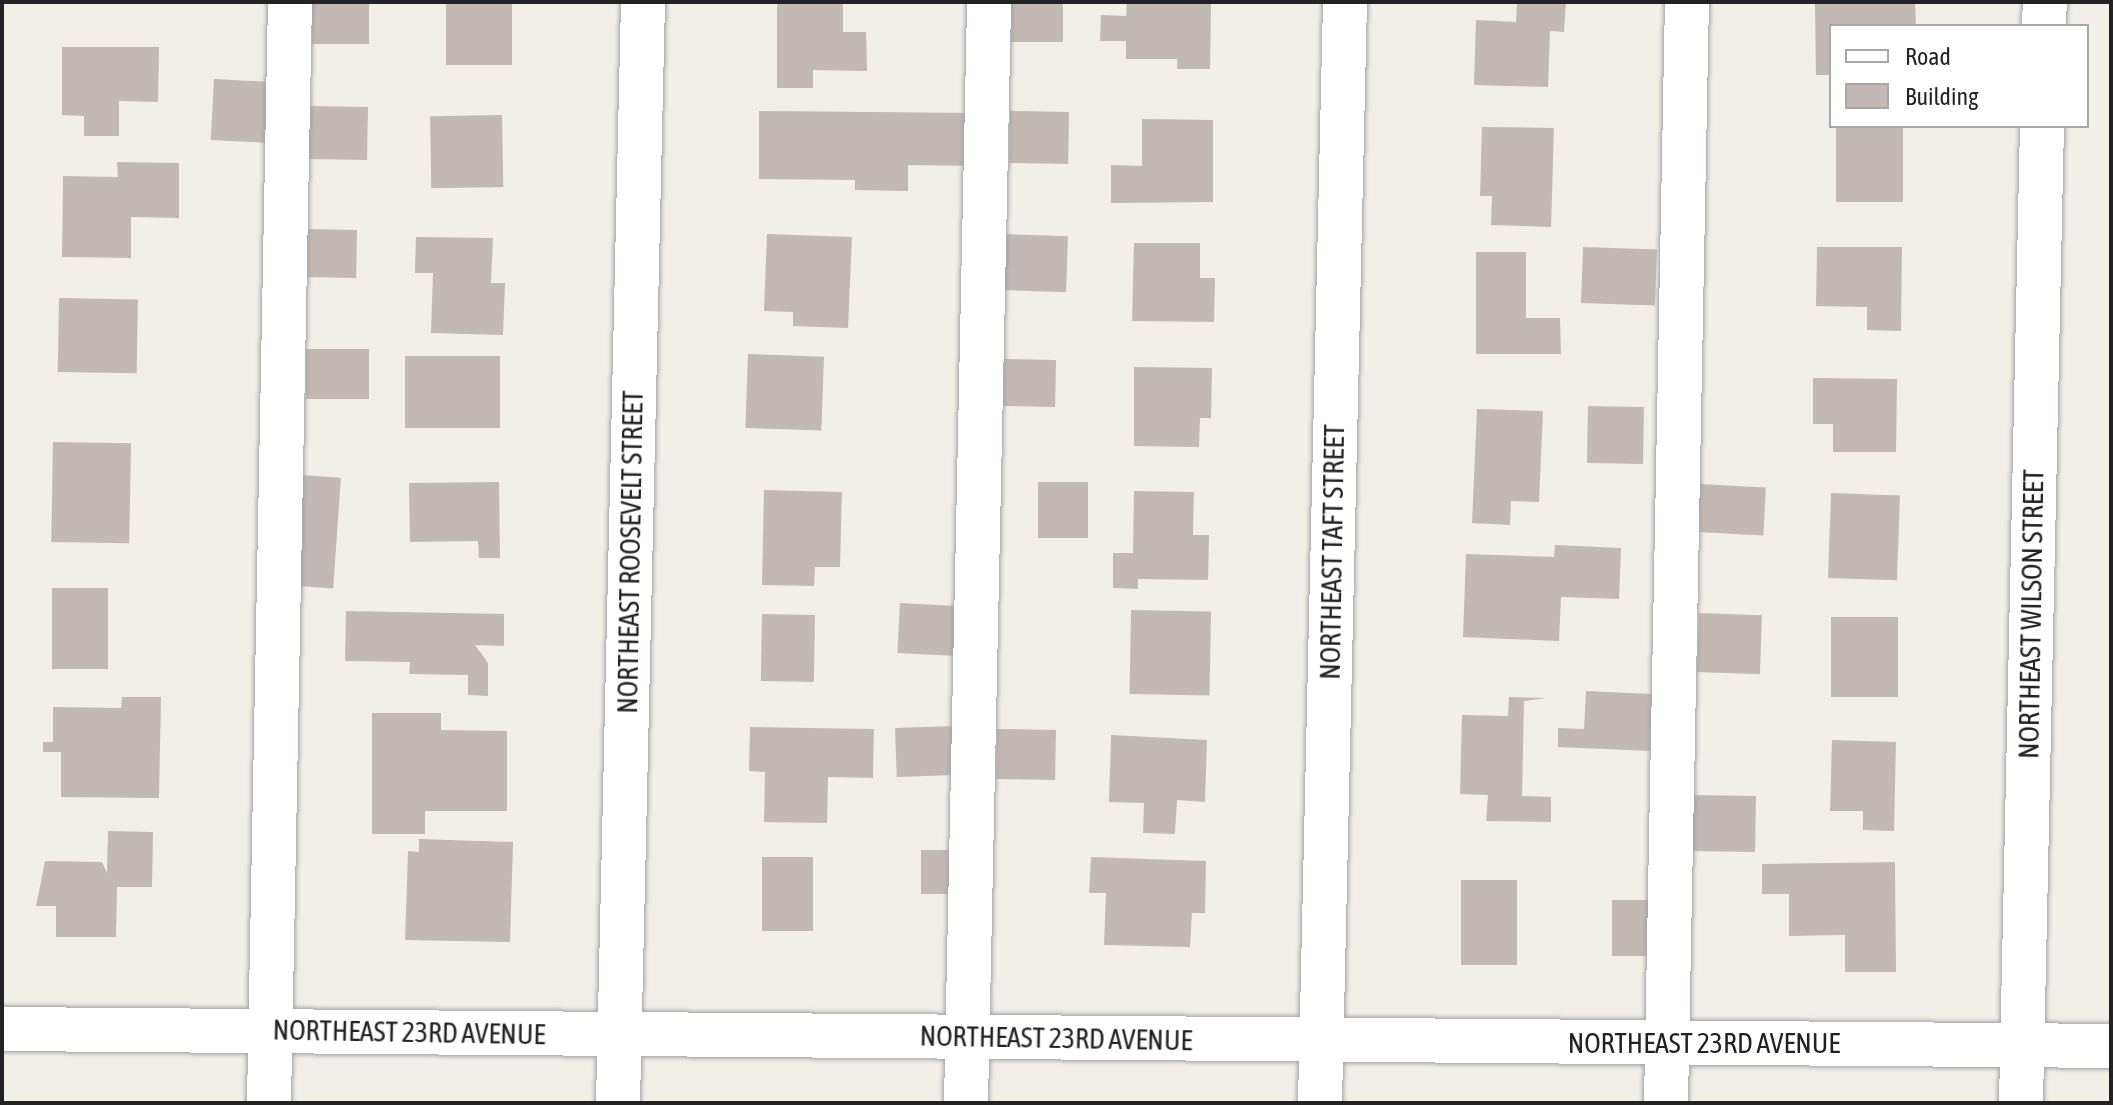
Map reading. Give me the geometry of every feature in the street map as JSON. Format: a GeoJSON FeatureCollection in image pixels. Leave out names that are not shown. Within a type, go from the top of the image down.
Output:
{"type":"FeatureCollection","features":[{"type":"Feature","properties":{"kind":"street"},"geometry":{"type":"LineString","coordinates":[[269,1103],[290,2]]}},
{"type":"Feature","properties":{"kind":"street","name":"NORTHEAST ROOSEVELT STREET"},"geometry":{"type":"LineString","coordinates":[[618,1103],[643,2]]}},
{"type":"Feature","properties":{"kind":"street"},"geometry":{"type":"LineString","coordinates":[[966,1103],[989,2]]}},
{"type":"Feature","properties":{"kind":"street","name":"NORTHEAST TAFT STREET"},"geometry":{"type":"LineString","coordinates":[[1320,1103],[1345,2]]}},
{"type":"Feature","properties":{"kind":"street"},"geometry":{"type":"LineString","coordinates":[[1666,1103],[1687,2]]}},
{"type":"Feature","properties":{"kind":"street"},"geometry":{"type":"LineString","coordinates":[[2044,24],[2045,2]]}},
{"type":"Feature","properties":{"kind":"street","name":"NORTHEAST WILSON STREET"},"geometry":{"type":"LineString","coordinates":[[2021,1103],[2042,128]]}},
{"type":"Feature","properties":{"kind":"street","name":"NORTHEAST 23RD AVENUE"},"geometry":{"type":"LineString","coordinates":[[2,1029],[2111,1046]]}},
{"type":"Feature","properties":{"kind":"building"},"geometry":{"type":"Polygon","coordinates":[[[312,2],[369,2],[369,44],[312,44],[312,2]]]}},
{"type":"Feature","properties":{"kind":"building"},"geometry":{"type":"Polygon","coordinates":[[[446,2],[512,2],[512,65],[446,65],[446,2]]]}},
{"type":"Feature","properties":{"kind":"building"},"geometry":{"type":"Polygon","coordinates":[[[777,2],[843,2],[843,32],[866,32],[867,71],[813,70],[813,88],[777,88],[777,2]]]}},
{"type":"Feature","properties":{"kind":"building"},"geometry":{"type":"Polygon","coordinates":[[[1011,2],[1063,2],[1063,42],[1011,42],[1011,2]]]}},
{"type":"Feature","properties":{"kind":"building"},"geometry":{"type":"Polygon","coordinates":[[[1127,2],[1211,2],[1210,69],[1177,69],[1177,59],[1126,59],[1126,41],[1100,41],[1101,15],[1126,16],[1127,2]]]}},
{"type":"Feature","properties":{"kind":"building"},"geometry":{"type":"Polygon","coordinates":[[[1517,2],[1566,2],[1564,32],[1550,31],[1548,87],[1474,85],[1476,20],[1516,22],[1517,2]]]}},
{"type":"Feature","properties":{"kind":"building"},"geometry":{"type":"Polygon","coordinates":[[[1915,2],[1916,24],[1829,24],[1829,75],[1816,75],[1815,3],[1915,2]]]}},
{"type":"Feature","properties":{"kind":"building"},"geometry":{"type":"Polygon","coordinates":[[[62,47],[159,47],[158,102],[119,101],[119,136],[84,136],[84,116],[62,115],[62,47]]]}},
{"type":"Feature","properties":{"kind":"building"},"geometry":{"type":"Polygon","coordinates":[[[214,79],[275,82],[272,143],[211,140],[214,79]]]}},
{"type":"Feature","properties":{"kind":"building"},"geometry":{"type":"Polygon","coordinates":[[[308,106],[368,107],[367,160],[307,159],[308,106]]]}},
{"type":"Feature","properties":{"kind":"building"},"geometry":{"type":"Polygon","coordinates":[[[759,111],[976,113],[975,166],[908,165],[908,191],[855,190],[855,180],[759,179],[759,111]]]}},
{"type":"Feature","properties":{"kind":"building"},"geometry":{"type":"Polygon","coordinates":[[[1010,111],[1069,112],[1068,164],[1009,163],[1010,111]]]}},
{"type":"Feature","properties":{"kind":"building"},"geometry":{"type":"Polygon","coordinates":[[[502,115],[503,187],[431,188],[430,116],[502,115]]]}},
{"type":"Feature","properties":{"kind":"building"},"geometry":{"type":"Polygon","coordinates":[[[1142,119],[1213,120],[1213,202],[1111,203],[1111,165],[1142,166],[1142,119]]]}},
{"type":"Feature","properties":{"kind":"building"},"geometry":{"type":"Polygon","coordinates":[[[1482,127],[1554,128],[1551,227],[1491,225],[1492,196],[1480,196],[1482,127]]]}},
{"type":"Feature","properties":{"kind":"building"},"geometry":{"type":"Polygon","coordinates":[[[1836,128],[1903,128],[1903,202],[1836,202],[1836,128]]]}},
{"type":"Feature","properties":{"kind":"building"},"geometry":{"type":"Polygon","coordinates":[[[117,162],[179,163],[179,218],[131,217],[131,258],[62,257],[63,176],[118,177],[117,162]]]}},
{"type":"Feature","properties":{"kind":"building"},"geometry":{"type":"Polygon","coordinates":[[[304,229],[357,230],[356,278],[303,277],[304,229]]]}},
{"type":"Feature","properties":{"kind":"building"},"geometry":{"type":"Polygon","coordinates":[[[767,234],[852,237],[848,328],[793,326],[793,312],[764,311],[767,234]]]}},
{"type":"Feature","properties":{"kind":"building"},"geometry":{"type":"Polygon","coordinates":[[[1005,234],[1068,236],[1066,292],[1003,290],[1005,234]]]}},
{"type":"Feature","properties":{"kind":"building"},"geometry":{"type":"Polygon","coordinates":[[[416,237],[493,238],[491,283],[505,283],[503,335],[431,333],[433,273],[415,273],[416,237]]]}},
{"type":"Feature","properties":{"kind":"building"},"geometry":{"type":"Polygon","coordinates":[[[1134,243],[1200,243],[1200,278],[1215,278],[1214,322],[1132,321],[1134,243]]]}},
{"type":"Feature","properties":{"kind":"building"},"geometry":{"type":"Polygon","coordinates":[[[1583,247],[1657,250],[1655,306],[1581,303],[1583,247]]]}},
{"type":"Feature","properties":{"kind":"building"},"geometry":{"type":"Polygon","coordinates":[[[1817,247],[1902,247],[1901,331],[1867,330],[1867,307],[1816,306],[1817,247]]]}},
{"type":"Feature","properties":{"kind":"building"},"geometry":{"type":"Polygon","coordinates":[[[1476,252],[1526,252],[1526,318],[1560,318],[1561,354],[1476,354],[1476,252]]]}},
{"type":"Feature","properties":{"kind":"building"},"geometry":{"type":"Polygon","coordinates":[[[59,298],[138,299],[137,373],[58,372],[59,298]]]}},
{"type":"Feature","properties":{"kind":"building"},"geometry":{"type":"Polygon","coordinates":[[[306,349],[369,349],[369,399],[306,399],[306,349]]]}},
{"type":"Feature","properties":{"kind":"building"},"geometry":{"type":"Polygon","coordinates":[[[748,354],[824,357],[821,431],[745,428],[748,354]]]}},
{"type":"Feature","properties":{"kind":"building"},"geometry":{"type":"Polygon","coordinates":[[[405,356],[500,356],[500,428],[405,428],[405,356]]]}},
{"type":"Feature","properties":{"kind":"building"},"geometry":{"type":"Polygon","coordinates":[[[1004,359],[1056,360],[1055,407],[1003,406],[1004,359]]]}},
{"type":"Feature","properties":{"kind":"building"},"geometry":{"type":"Polygon","coordinates":[[[1134,367],[1212,368],[1211,418],[1200,418],[1199,447],[1134,446],[1134,367]]]}},
{"type":"Feature","properties":{"kind":"building"},"geometry":{"type":"Polygon","coordinates":[[[1813,378],[1897,379],[1896,452],[1833,452],[1833,424],[1813,424],[1813,378]]]}},
{"type":"Feature","properties":{"kind":"building"},"geometry":{"type":"Polygon","coordinates":[[[1588,406],[1644,407],[1643,464],[1587,463],[1588,406]]]}},
{"type":"Feature","properties":{"kind":"building"},"geometry":{"type":"Polygon","coordinates":[[[1477,409],[1543,411],[1539,502],[1511,501],[1510,525],[1472,523],[1477,409]]]}},
{"type":"Feature","properties":{"kind":"building"},"geometry":{"type":"Polygon","coordinates":[[[53,442],[131,443],[129,543],[51,542],[53,442]]]}},
{"type":"Feature","properties":{"kind":"building"},"geometry":{"type":"Polygon","coordinates":[[[302,475],[341,478],[333,588],[294,586],[302,475]]]}},
{"type":"Feature","properties":{"kind":"building"},"geometry":{"type":"Polygon","coordinates":[[[499,482],[500,558],[479,558],[478,541],[410,542],[409,483],[499,482]]]}},
{"type":"Feature","properties":{"kind":"building"},"geometry":{"type":"Polygon","coordinates":[[[1038,482],[1088,482],[1088,538],[1038,538],[1038,482]]]}},
{"type":"Feature","properties":{"kind":"building"},"geometry":{"type":"Polygon","coordinates":[[[1700,484],[1766,487],[1763,535],[1697,532],[1700,484]]]}},
{"type":"Feature","properties":{"kind":"building"},"geometry":{"type":"Polygon","coordinates":[[[764,490],[842,492],[840,567],[815,567],[814,586],[762,585],[764,490]]]}},
{"type":"Feature","properties":{"kind":"building"},"geometry":{"type":"Polygon","coordinates":[[[1134,491],[1194,492],[1193,535],[1209,535],[1208,580],[1138,579],[1138,589],[1113,588],[1113,553],[1133,553],[1134,491]]]}},
{"type":"Feature","properties":{"kind":"building"},"geometry":{"type":"Polygon","coordinates":[[[1831,493],[1900,495],[1897,580],[1828,578],[1831,493]]]}},
{"type":"Feature","properties":{"kind":"building"},"geometry":{"type":"Polygon","coordinates":[[[1555,545],[1621,548],[1619,599],[1561,597],[1559,641],[1463,637],[1466,554],[1554,557],[1555,545]]]}},
{"type":"Feature","properties":{"kind":"building"},"geometry":{"type":"Polygon","coordinates":[[[52,588],[108,588],[108,669],[52,669],[52,588]]]}},
{"type":"Feature","properties":{"kind":"building"},"geometry":{"type":"Polygon","coordinates":[[[900,603],[965,606],[962,656],[897,653],[900,603]]]}},
{"type":"Feature","properties":{"kind":"building"},"geometry":{"type":"Polygon","coordinates":[[[1131,610],[1211,611],[1210,695],[1130,694],[1131,610]]]}},
{"type":"Feature","properties":{"kind":"building"},"geometry":{"type":"Polygon","coordinates":[[[346,611],[504,614],[504,646],[475,645],[488,663],[488,696],[468,695],[468,675],[409,674],[410,662],[345,661],[346,611]]]}},
{"type":"Feature","properties":{"kind":"building"},"geometry":{"type":"Polygon","coordinates":[[[1699,613],[1762,615],[1760,674],[1697,672],[1699,613]]]}},
{"type":"Feature","properties":{"kind":"building"},"geometry":{"type":"Polygon","coordinates":[[[762,614],[815,615],[814,682],[761,681],[762,614]]]}},
{"type":"Feature","properties":{"kind":"building"},"geometry":{"type":"Polygon","coordinates":[[[1831,617],[1898,617],[1898,697],[1831,697],[1831,617]]]}},
{"type":"Feature","properties":{"kind":"building"},"geometry":{"type":"Polygon","coordinates":[[[1586,691],[1652,694],[1650,751],[1558,747],[1558,728],[1584,729],[1586,691]]]}},
{"type":"Feature","properties":{"kind":"building"},"geometry":{"type":"Polygon","coordinates":[[[122,697],[161,697],[159,798],[61,797],[61,752],[43,752],[43,742],[53,742],[53,707],[121,708],[122,697]]]}},
{"type":"Feature","properties":{"kind":"building"},"geometry":{"type":"Polygon","coordinates":[[[1509,697],[1546,698],[1524,701],[1522,796],[1551,797],[1551,822],[1486,821],[1488,795],[1460,794],[1462,715],[1508,716],[1509,697]]]}},
{"type":"Feature","properties":{"kind":"building"},"geometry":{"type":"Polygon","coordinates":[[[372,713],[441,713],[441,730],[507,731],[507,811],[425,811],[425,834],[372,834],[372,713]]]}},
{"type":"Feature","properties":{"kind":"building"},"geometry":{"type":"Polygon","coordinates":[[[953,726],[955,775],[897,777],[895,728],[953,726]]]}},
{"type":"Feature","properties":{"kind":"building"},"geometry":{"type":"Polygon","coordinates":[[[750,727],[874,729],[873,778],[828,777],[827,823],[764,822],[765,772],[749,771],[750,727]]]}},
{"type":"Feature","properties":{"kind":"building"},"geometry":{"type":"Polygon","coordinates":[[[997,729],[1056,730],[1055,780],[996,779],[997,729]]]}},
{"type":"Feature","properties":{"kind":"building"},"geometry":{"type":"Polygon","coordinates":[[[1111,735],[1207,740],[1205,802],[1177,800],[1175,834],[1143,833],[1144,803],[1109,802],[1111,735]]]}},
{"type":"Feature","properties":{"kind":"building"},"geometry":{"type":"Polygon","coordinates":[[[1832,740],[1896,742],[1894,831],[1863,830],[1863,811],[1830,811],[1832,740]]]}},
{"type":"Feature","properties":{"kind":"building"},"geometry":{"type":"Polygon","coordinates":[[[1692,795],[1756,796],[1755,852],[1691,851],[1692,795]]]}},
{"type":"Feature","properties":{"kind":"building"},"geometry":{"type":"Polygon","coordinates":[[[108,831],[153,832],[152,887],[117,887],[116,937],[56,937],[56,906],[36,906],[45,861],[102,862],[107,873],[108,831]]]}},
{"type":"Feature","properties":{"kind":"building"},"geometry":{"type":"Polygon","coordinates":[[[419,839],[513,842],[510,942],[405,940],[408,851],[419,852],[419,839]]]}},
{"type":"Feature","properties":{"kind":"building"},"geometry":{"type":"Polygon","coordinates":[[[921,850],[956,850],[956,894],[921,894],[921,850]]]}},
{"type":"Feature","properties":{"kind":"building"},"geometry":{"type":"Polygon","coordinates":[[[762,857],[813,857],[813,931],[762,931],[762,857]]]}},
{"type":"Feature","properties":{"kind":"building"},"geometry":{"type":"Polygon","coordinates":[[[1091,857],[1206,861],[1205,913],[1192,913],[1190,947],[1104,945],[1106,893],[1089,893],[1091,857]]]}},
{"type":"Feature","properties":{"kind":"building"},"geometry":{"type":"Polygon","coordinates":[[[1895,862],[1896,972],[1845,972],[1845,935],[1789,936],[1789,894],[1762,894],[1762,864],[1895,862]]]}},
{"type":"Feature","properties":{"kind":"building"},"geometry":{"type":"Polygon","coordinates":[[[1461,880],[1517,880],[1517,965],[1461,965],[1461,880]]]}},
{"type":"Feature","properties":{"kind":"building"},"geometry":{"type":"Polygon","coordinates":[[[1612,900],[1658,900],[1658,956],[1612,956],[1612,900]]]}}]}
